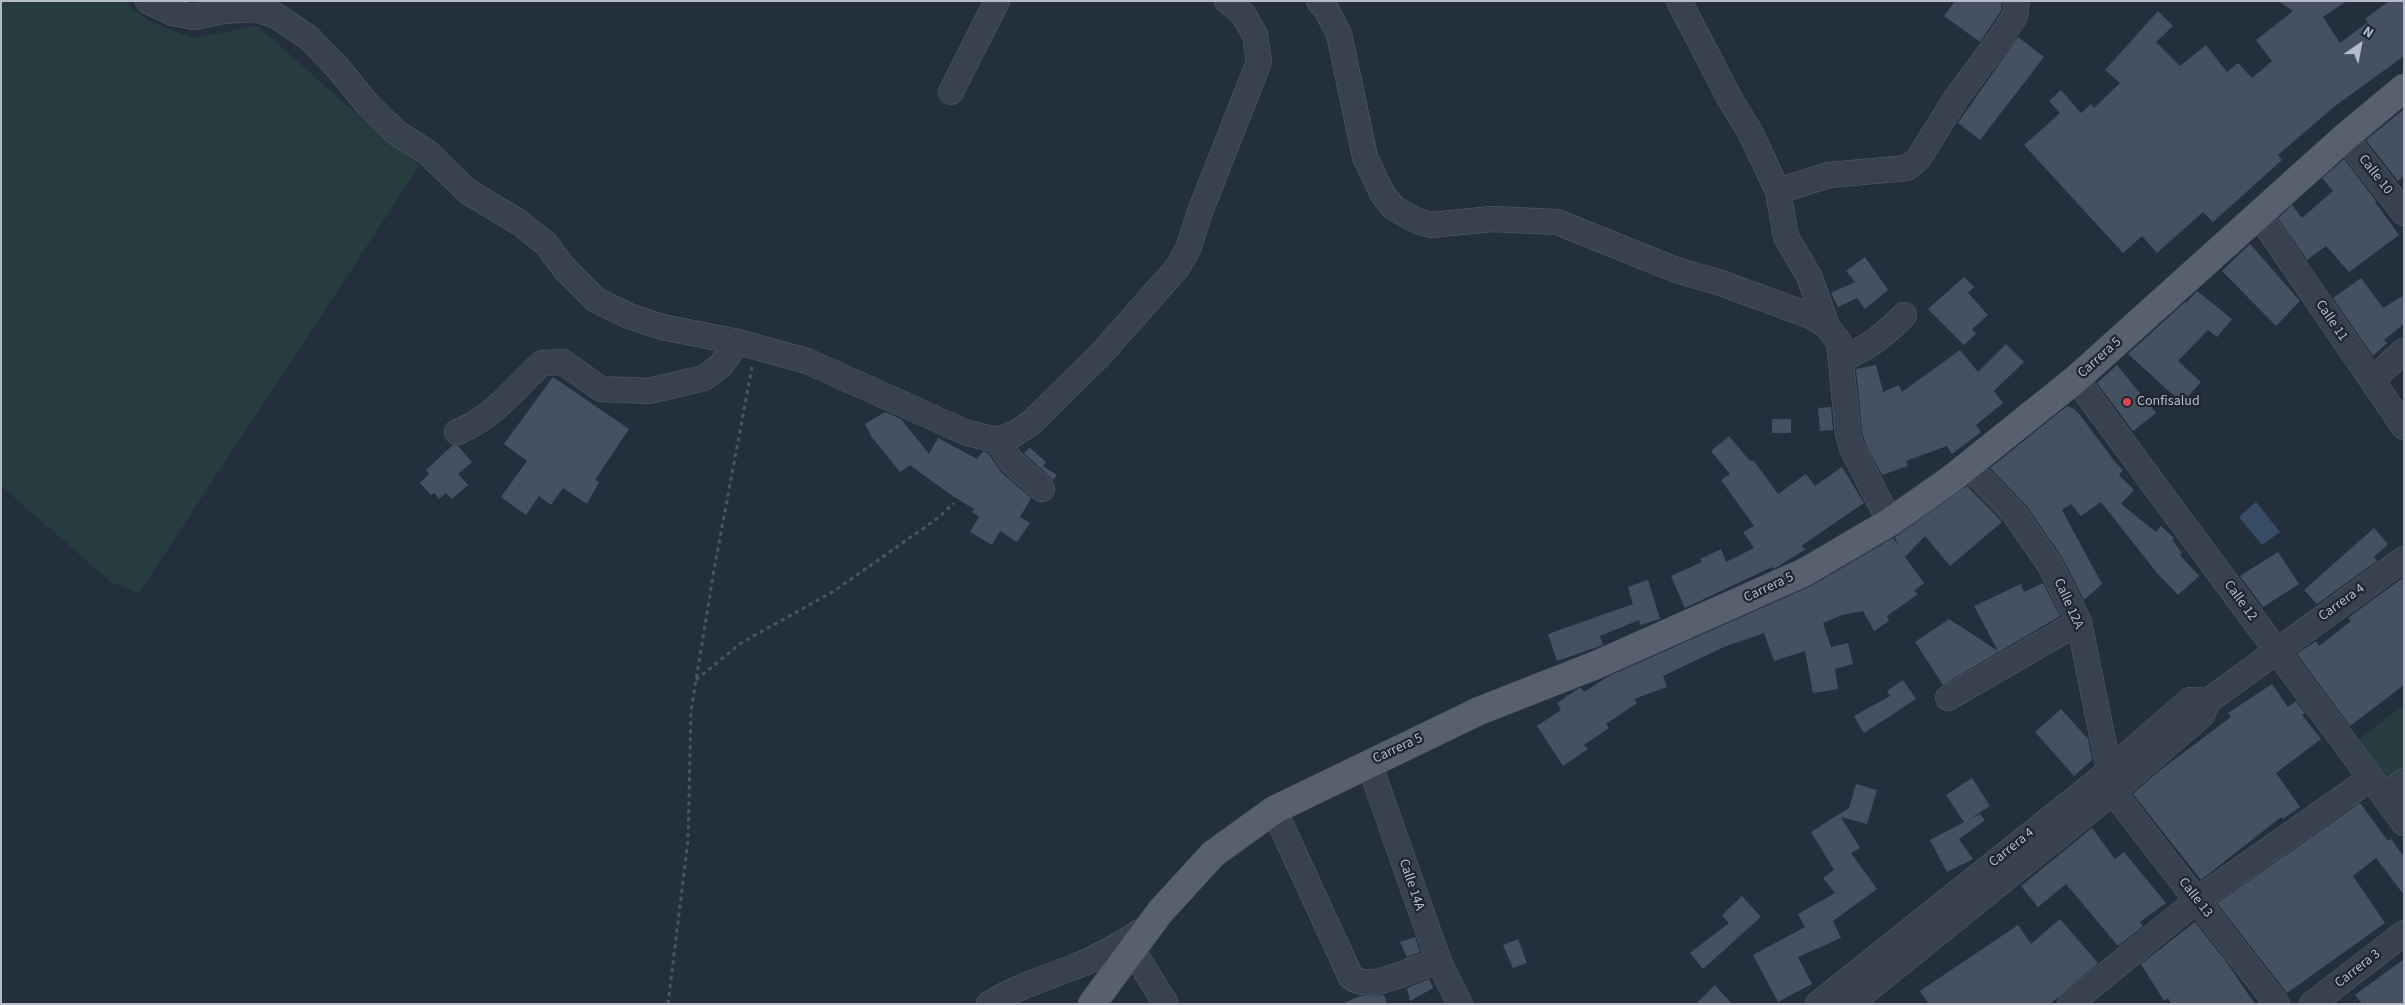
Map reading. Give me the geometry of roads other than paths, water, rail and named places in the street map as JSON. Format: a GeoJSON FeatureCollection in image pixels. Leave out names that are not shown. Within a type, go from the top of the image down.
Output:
{"type":"FeatureCollection","features":[{"type":"Feature","properties":{"kind":"main road","name":"Carrera 5"},"geometry":{"type":"LineString","coordinates":[[1092,1004],[1150,926],[1213,854],[1274,810],[1479,711],[1596,665],[1706,618],[1805,572],[1890,522],[1969,467],[2076,379],[2346,137],[2404,88]]}},
{"type":"Feature","properties":{"kind":"street"},"geometry":{"type":"LineString","coordinates":[[148,1],[173,13],[194,17],[223,11],[253,9],[275,15],[309,38],[338,68],[368,105],[397,133],[426,152],[467,191],[520,222],[546,244],[565,269],[596,300],[628,316],[662,327],[747,344],[807,361],[967,433],[997,440],[1016,433],[1032,422],[1101,354],[1177,268],[1188,249],[1200,212],[1259,62],[1255,35],[1243,14],[1227,1]]}},
{"type":"Feature","properties":{"kind":"street"},"geometry":{"type":"LineString","coordinates":[[1319,1],[1326,9],[1339,34],[1365,158],[1383,195],[1394,208],[1417,221],[1431,225],[1492,219],[1557,222],[1668,267],[1794,309],[1827,326]]}},
{"type":"Feature","properties":{"kind":"street"},"geometry":{"type":"LineString","coordinates":[[1679,1],[1730,99],[1750,132],[1778,191],[1786,237],[1809,276],[1827,326],[1839,342],[1848,434],[1852,448],[1890,522]]}},
{"type":"Feature","properties":{"kind":"street"},"geometry":{"type":"LineString","coordinates":[[1778,191],[1829,175],[1907,168],[1918,159],[1958,97],[2002,36],[2015,16],[2017,1]]}},
{"type":"Feature","properties":{"kind":"street"},"geometry":{"type":"LineString","coordinates":[[951,92],[988,4]]}},
{"type":"Feature","properties":{"kind":"street","name":"Calle 10"},"geometry":{"type":"LineString","coordinates":[[2346,137],[2404,213]]}},
{"type":"Feature","properties":{"kind":"street","name":"Calle 11"},"geometry":{"type":"LineString","coordinates":[[2259,215],[2404,427]]}},
{"type":"Feature","properties":{"kind":"street"},"geometry":{"type":"LineString","coordinates":[[1842,359],[1867,348],[1886,334],[1904,315]]}},
{"type":"Feature","properties":{"kind":"street"},"geometry":{"type":"LineString","coordinates":[[457,432],[473,426],[494,411],[542,363],[563,362],[601,389],[648,391],[704,378],[747,344]]}},
{"type":"Feature","properties":{"kind":"street"},"geometry":{"type":"LineString","coordinates":[[2372,380],[2404,351]]}},
{"type":"Feature","properties":{"kind":"street","name":"Calle 12"},"geometry":{"type":"LineString","coordinates":[[2076,379],[2404,823]]}},
{"type":"Feature","properties":{"kind":"street"},"geometry":{"type":"LineString","coordinates":[[997,440],[1011,462],[1042,489]]}},
{"type":"Feature","properties":{"kind":"street","name":"Calle 12A"},"geometry":{"type":"LineString","coordinates":[[1969,467],[2014,513],[2050,565],[2079,622],[2111,781]]}},
{"type":"Feature","properties":{"kind":"street","name":"Carrera 4"},"geometry":{"type":"LineString","coordinates":[[1818,1004],[2111,781],[2202,715],[2208,701],[2404,558]]}},
{"type":"Feature","properties":{"kind":"street"},"geometry":{"type":"LineString","coordinates":[[1948,698],[2079,622]]}},
{"type":"Feature","properties":{"kind":"street","name":"Calle 14A"},"geometry":{"type":"LineString","coordinates":[[1369,763],[1438,962],[1460,1004]]}},
{"type":"Feature","properties":{"kind":"street","name":"Carrera 4"},"geometry":{"type":"LineString","coordinates":[[1850,1004],[2111,781]]}},
{"type":"Feature","properties":{"kind":"street","name":"Calle 13"},"geometry":{"type":"LineString","coordinates":[[2111,781],[2197,900],[2277,1004]]}},
{"type":"Feature","properties":{"kind":"street"},"geometry":{"type":"LineString","coordinates":[[2070,1004],[2197,900],[2378,787],[2404,781]]}},
{"type":"Feature","properties":{"kind":"street"},"geometry":{"type":"LineString","coordinates":[[1274,810],[1351,977],[1358,983],[1373,983],[1438,962]]}},
{"type":"Feature","properties":{"kind":"street"},"geometry":{"type":"LineString","coordinates":[[989,1004],[1014,989],[1075,967],[1128,940],[1150,926]]}},
{"type":"Feature","properties":{"kind":"street","name":"Carrera 3"},"geometry":{"type":"LineString","coordinates":[[2312,1004],[2404,933]]}},
{"type":"Feature","properties":{"kind":"street"},"geometry":{"type":"LineString","coordinates":[[1132,949],[1166,1004]]}},
{"type":"Feature","properties":{"kind":"water"},"geometry":{"type":"Polygon","coordinates":[[[2256,502],[2280,532],[2262,545],[2239,517],[2256,502]]]}},
{"type":"Feature","properties":{"kind":"place","name":"Confisalud"},"geometry":{"type":"Point","coordinates":[2127,402]}}]}
